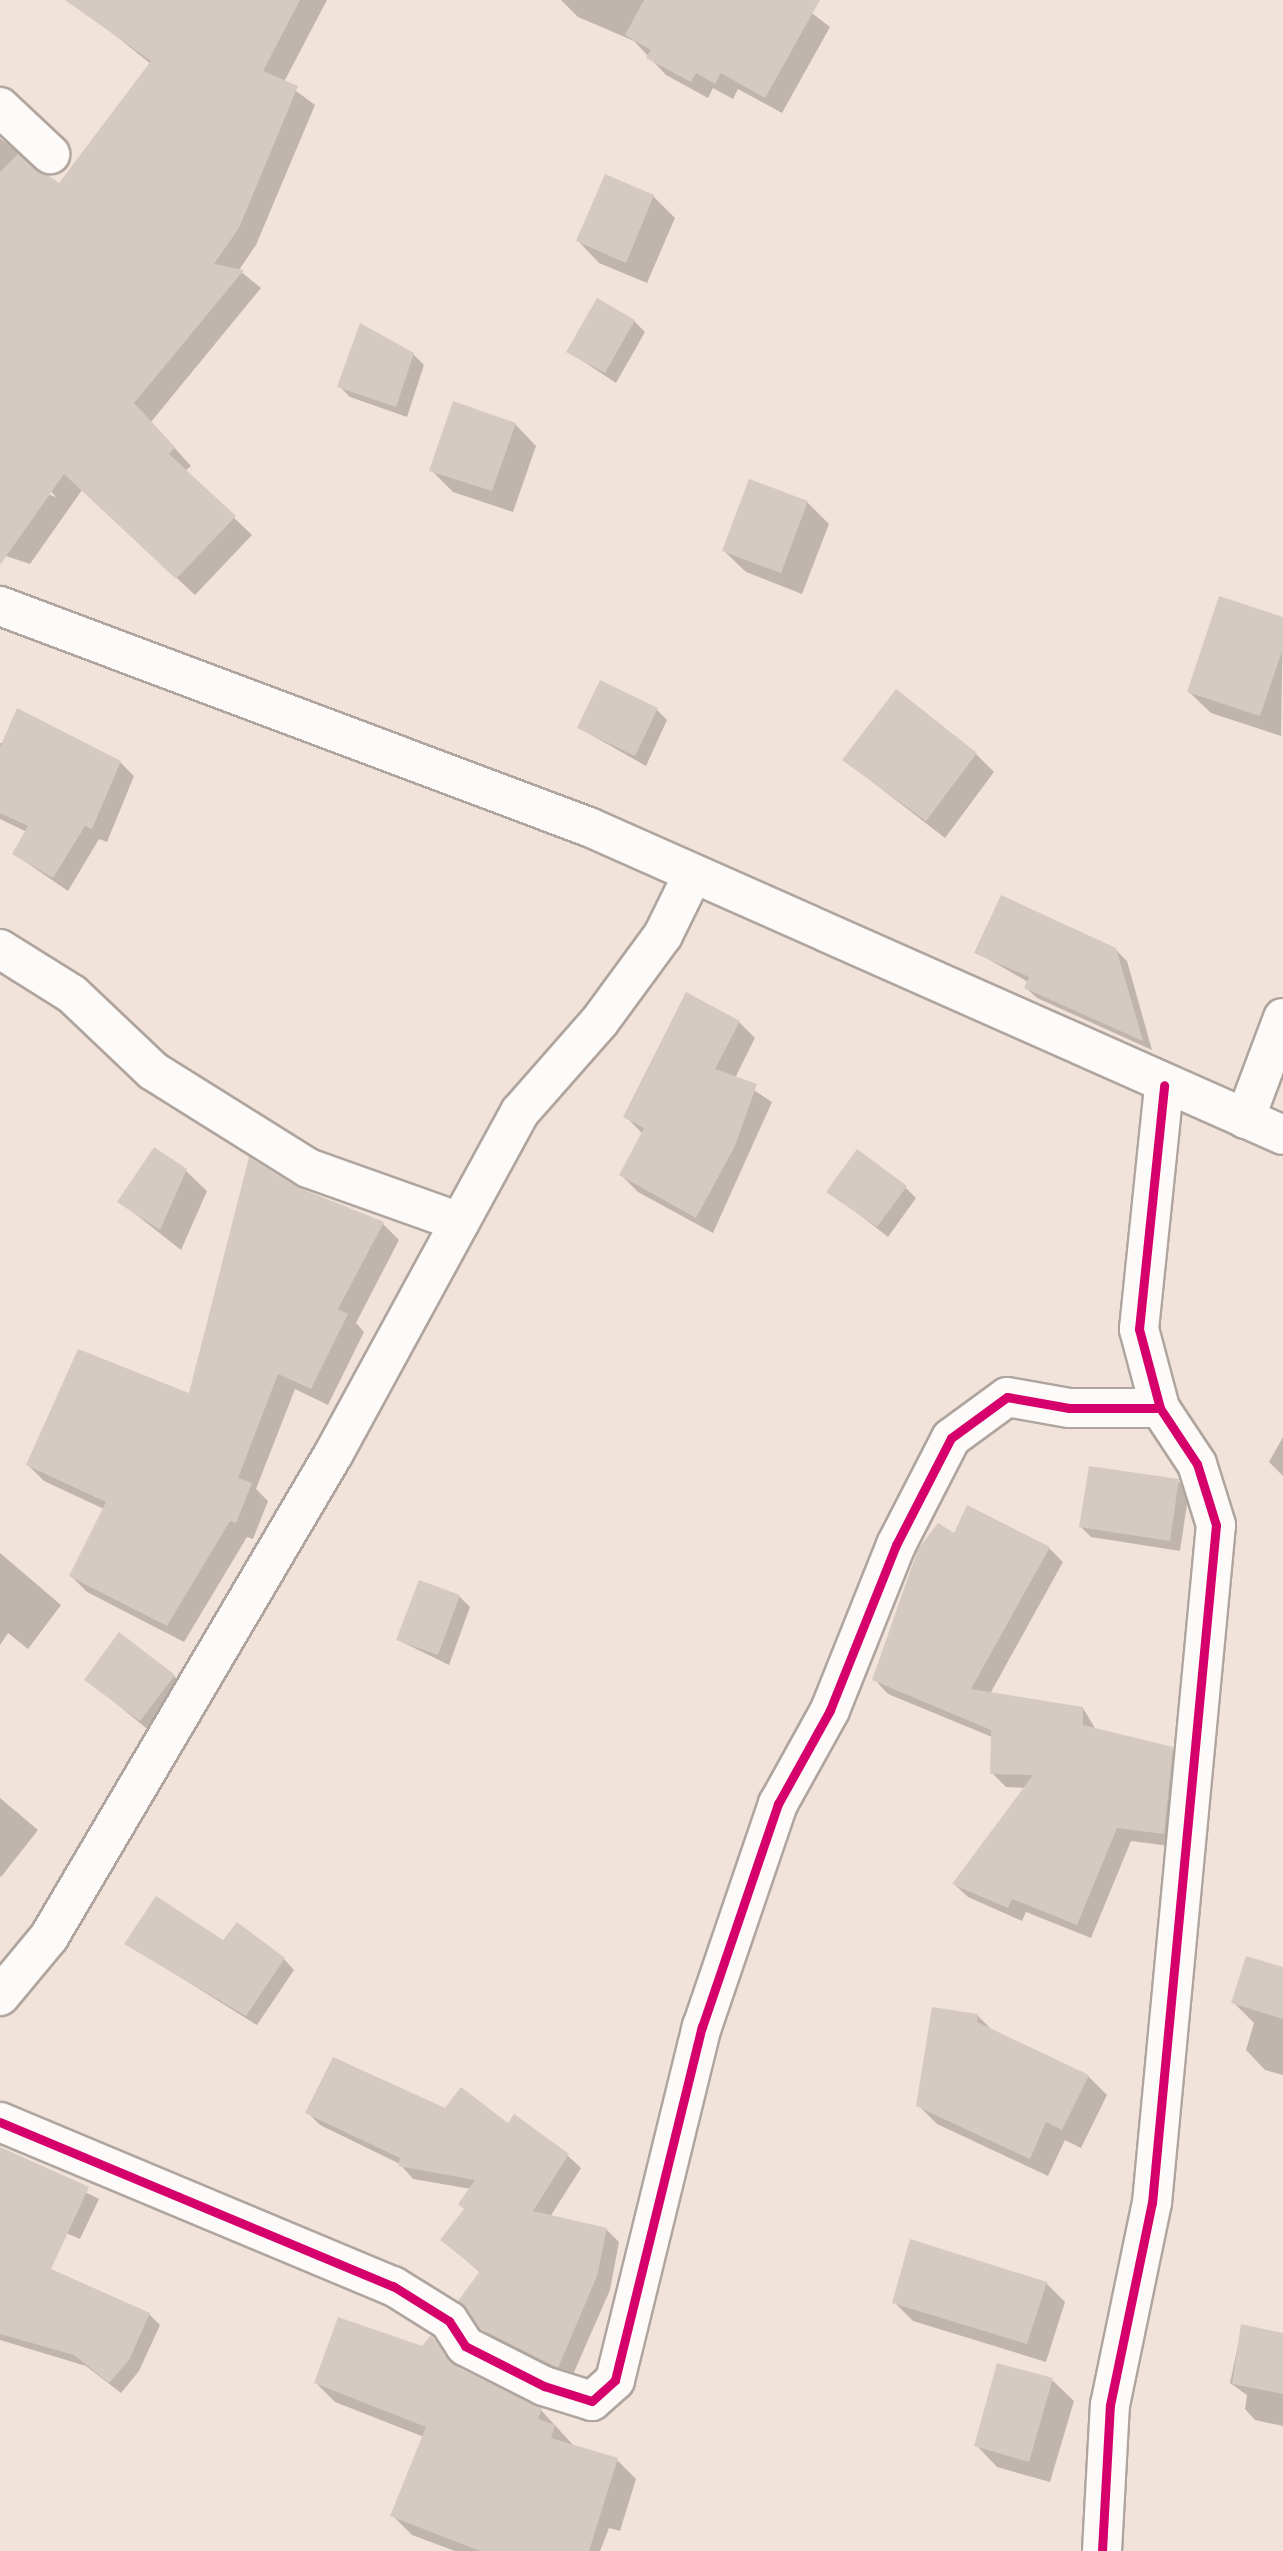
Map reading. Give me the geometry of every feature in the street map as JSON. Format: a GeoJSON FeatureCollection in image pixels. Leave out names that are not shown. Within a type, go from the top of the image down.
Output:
{"type":"FeatureCollection","features":[{"type":"Feature","properties":{"kind":"street"},"geometry":{"type":"LineString","coordinates":[[0,107],[50,154]]}},
{"type":"Feature","properties":{"kind":"street"},"geometry":{"type":"LineString","coordinates":[[0,606],[589,827],[1164,1085],[1283,1135]]}},
{"type":"Feature","properties":{"kind":"street"},"geometry":{"type":"LineString","coordinates":[[0,1996],[48,1937],[334,1453],[520,1112],[608,1010],[663,935],[693,874]]}},
{"type":"Feature","properties":{"kind":"street"},"geometry":{"type":"LineString","coordinates":[[0,949],[72,994],[153,1071],[308,1168],[460,1222]]}},
{"type":"Feature","properties":{"kind":"street"},"geometry":{"type":"LineString","coordinates":[[1245,1119],[1283,1018]]}},
{"type":"Feature","properties":{"kind":"street"},"geometry":{"type":"LineString","coordinates":[[1102,2551],[1110,2405],[1152,2203],[1216,1525],[1197,1464],[1160,1408],[1139,1329],[1164,1085]]}},
{"type":"Feature","properties":{"kind":"street"},"geometry":{"type":"LineString","coordinates":[[0,2122],[393,2286],[449,2321],[466,2346],[544,2386],[592,2401],[615,2379],[702,2027],[778,1804],[830,1710],[896,1545],[951,1438],[1007,1397],[1069,1408],[1160,1408]]}},
{"type":"Feature","properties":{"kind":"building"},"geometry":{"type":"Polygon","coordinates":[[[65,0],[300,0],[263,71],[298,86],[239,228],[214,264],[244,270],[134,403],[175,447],[169,454],[236,516],[176,579],[64,474],[0,565],[0,172],[18,154],[59,183],[151,61],[65,0]]]}},
{"type":"Feature","properties":{"kind":"building"},"geometry":{"type":"Polygon","coordinates":[[[644,0],[820,0],[765,98],[721,73],[715,84],[696,73],[691,82],[646,58],[651,50],[625,35],[644,0]]]}},
{"type":"Feature","properties":{"kind":"building"},"geometry":{"type":"Polygon","coordinates":[[[605,174],[654,195],[626,263],[576,241],[605,174]]]}},
{"type":"Feature","properties":{"kind":"building"},"geometry":{"type":"Polygon","coordinates":[[[597,298],[635,320],[605,373],[566,352],[597,298]]]}},
{"type":"Feature","properties":{"kind":"building"},"geometry":{"type":"Polygon","coordinates":[[[360,323],[414,353],[396,407],[337,387],[360,323]]]}},
{"type":"Feature","properties":{"kind":"building"},"geometry":{"type":"Polygon","coordinates":[[[453,401],[516,423],[492,491],[429,471],[453,401]]]}},
{"type":"Feature","properties":{"kind":"building"},"geometry":{"type":"Polygon","coordinates":[[[749,479],[808,501],[781,573],[722,551],[749,479]]]}},
{"type":"Feature","properties":{"kind":"building"},"geometry":{"type":"Polygon","coordinates":[[[1219,596],[1283,617],[1283,648],[1260,716],[1187,692],[1219,596]]]}},
{"type":"Feature","properties":{"kind":"building"},"geometry":{"type":"Polygon","coordinates":[[[600,680],[658,708],[635,756],[577,728],[600,680]]]}},
{"type":"Feature","properties":{"kind":"building"},"geometry":{"type":"Polygon","coordinates":[[[896,689],[977,753],[926,821],[842,760],[896,689]]]}},
{"type":"Feature","properties":{"kind":"building"},"geometry":{"type":"Polygon","coordinates":[[[17,708],[121,761],[92,829],[85,826],[53,878],[12,854],[28,826],[0,813],[0,747],[17,708]]]}},
{"type":"Feature","properties":{"kind":"building"},"geometry":{"type":"Polygon","coordinates":[[[1001,895],[1116,948],[1143,1041],[1024,988],[1029,977],[974,953],[1001,895]]]}},
{"type":"Feature","properties":{"kind":"building"},"geometry":{"type":"Polygon","coordinates":[[[686,992],[740,1021],[715,1069],[757,1084],[735,1146],[696,1218],[619,1175],[644,1128],[623,1117],[686,992]]]}},
{"type":"Feature","properties":{"kind":"building"},"geometry":{"type":"Polygon","coordinates":[[[154,1147],[187,1169],[160,1230],[117,1202],[154,1147]]]}},
{"type":"Feature","properties":{"kind":"building"},"geometry":{"type":"Polygon","coordinates":[[[857,1149],[907,1186],[877,1227],[826,1192],[857,1149]]]}},
{"type":"Feature","properties":{"kind":"building"},"geometry":{"type":"Polygon","coordinates":[[[249,1157],[297,1187],[384,1222],[338,1309],[348,1314],[311,1389],[278,1374],[238,1478],[252,1483],[236,1523],[230,1521],[167,1626],[69,1576],[106,1502],[26,1465],[78,1349],[189,1393],[249,1157]]]}},
{"type":"Feature","properties":{"kind":"building"},"geometry":{"type":"Polygon","coordinates":[[[1089,1466],[1179,1479],[1170,1541],[1079,1527],[1089,1466]]]}},
{"type":"Feature","properties":{"kind":"building"},"geometry":{"type":"Polygon","coordinates":[[[967,1505],[1050,1547],[971,1689],[1083,1707],[1083,1725],[1173,1747],[1164,1834],[1117,1828],[1077,1925],[1012,1899],[1008,1908],[952,1884],[1033,1775],[990,1774],[991,1730],[872,1680],[918,1549],[938,1523],[954,1533],[967,1505]]]}},
{"type":"Feature","properties":{"kind":"building"},"geometry":{"type":"Polygon","coordinates":[[[419,1580],[460,1595],[438,1655],[396,1640],[419,1580]]]}},
{"type":"Feature","properties":{"kind":"building"},"geometry":{"type":"Polygon","coordinates":[[[119,1632],[175,1675],[140,1721],[84,1680],[119,1632]]]}},
{"type":"Feature","properties":{"kind":"building"},"geometry":{"type":"Polygon","coordinates":[[[156,1896],[223,1940],[237,1922],[285,1958],[246,2016],[124,1944],[156,1896]]]}},
{"type":"Feature","properties":{"kind":"building"},"geometry":{"type":"Polygon","coordinates":[[[1246,1956],[1283,1967],[1283,2019],[1231,2003],[1246,1956]]]}},
{"type":"Feature","properties":{"kind":"building"},"geometry":{"type":"Polygon","coordinates":[[[932,2007],[978,2014],[977,2022],[1089,2075],[1062,2130],[1046,2122],[1030,2159],[916,2106],[932,2007]]]}},
{"type":"Feature","properties":{"kind":"building"},"geometry":{"type":"Polygon","coordinates":[[[333,2057],[445,2108],[461,2087],[508,2123],[514,2114],[569,2154],[533,2211],[607,2228],[597,2276],[558,2368],[480,2329],[458,2301],[480,2271],[440,2240],[464,2209],[458,2204],[475,2180],[398,2166],[400,2158],[305,2113],[333,2057]]]}},
{"type":"Feature","properties":{"kind":"building"},"geometry":{"type":"Polygon","coordinates":[[[0,2147],[89,2187],[51,2269],[150,2313],[129,2360],[109,2383],[74,2355],[0,2334],[0,2147]]]}},
{"type":"Feature","properties":{"kind":"building"},"geometry":{"type":"Polygon","coordinates":[[[910,2239],[1047,2282],[1027,2344],[892,2303],[910,2239]]]}},
{"type":"Feature","properties":{"kind":"building"},"geometry":{"type":"Polygon","coordinates":[[[338,2317],[422,2346],[431,2335],[455,2366],[542,2408],[538,2419],[555,2425],[551,2438],[618,2458],[589,2551],[480,2551],[390,2516],[426,2427],[314,2383],[338,2317]]]}},
{"type":"Feature","properties":{"kind":"building"},"geometry":{"type":"Polygon","coordinates":[[[1241,2324],[1283,2333],[1283,2394],[1232,2384],[1241,2324]]]}},
{"type":"Feature","properties":{"kind":"building"},"geometry":{"type":"Polygon","coordinates":[[[997,2363],[1053,2378],[1029,2462],[974,2446],[997,2363]]]}},
{"type":"Feature","properties":{"kind":"cycle path"},"geometry":{"type":"LineString","coordinates":[[1102,2551],[1110,2405],[1152,2203],[1216,1525],[1197,1464],[1160,1408],[1139,1329],[1164,1085]]}},
{"type":"Feature","properties":{"kind":"cycle path"},"geometry":{"type":"LineString","coordinates":[[0,2122],[393,2286],[449,2321],[465,2346],[544,2386],[592,2401],[615,2380],[702,2027],[778,1804],[830,1710],[896,1545],[951,1438],[1007,1397],[1069,1408],[1160,1408]]}}]}
